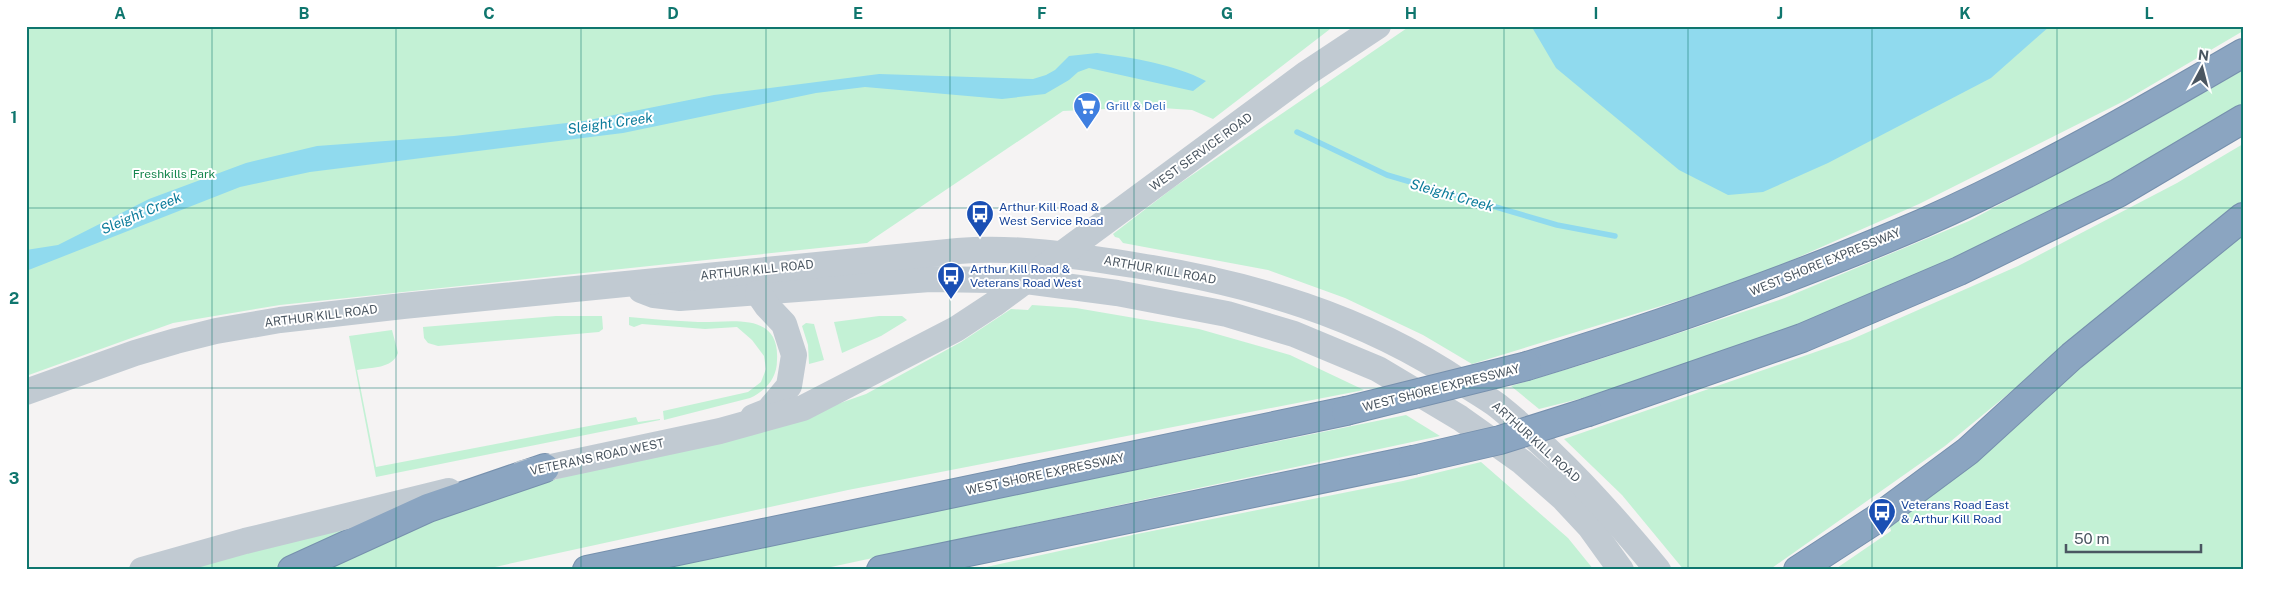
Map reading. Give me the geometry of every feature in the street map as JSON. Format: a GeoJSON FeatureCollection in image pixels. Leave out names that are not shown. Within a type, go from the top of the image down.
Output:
{"type":"FeatureCollection","features":[{"type":"Feature","properties":{"kind":"highway","name":"WEST SHORE EXPRESSWAY"},"geometry":{"type":"LineString","coordinates":[[587,570],[1346,411],[1526,366],[1652,328],[1776,283],[1924,222],[2089,142],[2243,53]]}},
{"type":"Feature","properties":{"kind":"highway"},"geometry":{"type":"LineString","coordinates":[[881,570],[1413,460],[1500,440],[1588,412],[1802,338],[1958,271],[2118,193],[2243,119]]}},
{"type":"Feature","properties":{"kind":"highway"},"geometry":{"type":"LineString","coordinates":[[1798,570],[1874,520],[1968,451],[2072,356],[2243,216]]}},
{"type":"Feature","properties":{"kind":"highway"},"geometry":{"type":"LineString","coordinates":[[292,570],[428,508],[545,468]]}},
{"type":"Feature","properties":{"kind":"street","name":"WEST SERVICE ROAD"},"geometry":{"type":"LineString","coordinates":[[1026,281],[1307,73],[1378,26]]}},
{"type":"Feature","properties":{"kind":"street","name":"ARTHUR KILL ROAD"},"geometry":{"type":"LineString","coordinates":[[26,392],[135,353],[216,331],[280,320],[860,259],[972,250],[1096,258],[1196,274],[1277,296],[1362,327],[1430,361],[1497,406],[1567,467],[1621,525],[1658,570]]}},
{"type":"Feature","properties":{"kind":"street","name":"ARTHUR KILL ROAD"},"geometry":{"type":"LineString","coordinates":[[626,284],[654,295],[680,298],[930,279],[1026,281],[1117,293],[1227,314],[1294,334],[1378,369],[1460,418],[1522,462],[1563,498],[1590,526],[1621,570]]}},
{"type":"Feature","properties":{"kind":"street","name":"VETERANS ROAD WEST"},"geometry":{"type":"LineString","coordinates":[[142,570],[245,540],[545,468],[720,431],[804,408],[956,329],[1026,281]]}},
{"type":"Feature","properties":{"kind":"street"},"geometry":{"type":"LineString","coordinates":[[720,431],[768,411],[788,386],[794,355],[784,324],[767,306],[758,292]]}},
{"type":"Feature","properties":{"kind":"green space","name":"Freshkills Park"},"geometry":{"type":"Polygon","coordinates":[[[26,26],[1334,26],[1213,119],[1192,110],[1147,107],[1063,111],[867,243],[280,305],[173,323],[26,376],[26,26]]]}},
{"type":"Feature","properties":{"kind":"green space"},"geometry":{"type":"Polygon","coordinates":[[[1410,26],[2243,26],[2243,31],[2126,100],[1919,204],[1749,279],[1472,364],[1423,335],[1345,298],[1268,270],[1123,243],[1119,238],[1115,237],[1113,234],[1173,188],[1410,26]]]}},
{"type":"Feature","properties":{"kind":"green space"},"geometry":{"type":"Polygon","coordinates":[[[2243,70],[2243,106],[2174,149],[1977,250],[1788,331],[1591,396],[1539,409],[1511,386],[1591,362],[1782,299],[1969,221],[2156,120],[2243,70]]]}},
{"type":"Feature","properties":{"kind":"green space"},"geometry":{"type":"Polygon","coordinates":[[[2243,144],[2243,201],[1945,446],[1769,570],[1684,570],[1622,495],[1564,439],[1850,340],[2018,266],[2177,183],[2243,144]]]}},
{"type":"Feature","properties":{"kind":"green space"},"geometry":{"type":"Polygon","coordinates":[[[2243,225],[2243,570],[1834,570],[1891,531],[1889,523],[2124,323],[2243,225]]]}},
{"type":"Feature","properties":{"kind":"green space"},"geometry":{"type":"Polygon","coordinates":[[[1032,305],[1076,308],[1199,329],[1290,355],[1364,390],[848,490],[481,570],[318,570],[436,517],[573,474],[755,433],[866,394],[961,342],[1011,309],[1028,310],[1032,305]]]}},
{"type":"Feature","properties":{"kind":"green space"},"geometry":{"type":"Polygon","coordinates":[[[556,316],[602,316],[603,329],[599,332],[438,346],[428,343],[424,338],[423,327],[556,316]]]}},
{"type":"Feature","properties":{"kind":"green space"},"geometry":{"type":"Polygon","coordinates":[[[879,316],[902,316],[907,320],[881,336],[842,353],[834,322],[879,316]]]}},
{"type":"Feature","properties":{"kind":"green space"},"geometry":{"type":"Polygon","coordinates":[[[629,317],[698,322],[737,321],[761,326],[770,333],[776,344],[777,360],[775,373],[769,384],[761,392],[750,398],[664,420],[663,411],[748,392],[761,382],[766,369],[764,356],[752,340],[737,327],[705,329],[642,324],[634,327],[629,325],[629,317]]]}},
{"type":"Feature","properties":{"kind":"green space"},"geometry":{"type":"Polygon","coordinates":[[[806,323],[814,324],[824,360],[809,364],[808,345],[802,326],[806,323]]]}},
{"type":"Feature","properties":{"kind":"green space"},"geometry":{"type":"Polygon","coordinates":[[[392,330],[398,353],[395,358],[386,365],[357,370],[376,467],[636,417],[638,422],[660,420],[376,477],[349,336],[392,330]]]}},
{"type":"Feature","properties":{"kind":"green space"},"geometry":{"type":"Polygon","coordinates":[[[1406,415],[1440,436],[817,570],[645,570],[1406,415]]]}},
{"type":"Feature","properties":{"kind":"green space"},"geometry":{"type":"Polygon","coordinates":[[[1481,462],[1568,538],[1594,570],[973,570],[1137,534],[1403,481],[1481,462]]]}},
{"type":"Feature","properties":{"kind":"green space"},"geometry":{"type":"Polygon","coordinates":[[[370,519],[372,526],[269,570],[174,570],[370,519]]]}},
{"type":"Feature","properties":{"kind":"water"},"geometry":{"type":"Polygon","coordinates":[[[1548,26],[2050,26],[1991,78],[1828,163],[1763,192],[1728,195],[1679,170],[1556,68],[1533,29],[1548,26]]]}},
{"type":"Feature","properties":{"kind":"water"},"geometry":{"type":"Polygon","coordinates":[[[1097,53],[1167,66],[1206,81],[1193,91],[1089,68],[1078,72],[1069,80],[1045,94],[1002,99],[865,87],[816,93],[623,133],[310,172],[240,187],[26,271],[26,250],[58,245],[149,199],[246,163],[317,146],[454,136],[584,121],[714,95],[879,74],[1033,79],[1055,70],[1069,56],[1097,53]]]}},
{"type":"Feature","properties":{"kind":"waterway","name":"Sleight Creek"},"geometry":{"type":"LineString","coordinates":[[1297,132],[1387,175],[1557,225],[1615,236]]}},
{"type":"Feature","properties":{"kind":"place","name":"Grill & Deli"},"geometry":{"type":"Point","coordinates":[1087,130]}},
{"type":"Feature","properties":{"kind":"place","name":"Arthur Kill Road & West Service Road"},"geometry":{"type":"Point","coordinates":[980,238]}},
{"type":"Feature","properties":{"kind":"place","name":"Arthur Kill Road & Veterans Road West"},"geometry":{"type":"Point","coordinates":[951,300]}},
{"type":"Feature","properties":{"kind":"place","name":"Veterans Road East & Arthur Kill Road"},"geometry":{"type":"Point","coordinates":[1882,536]}}]}
